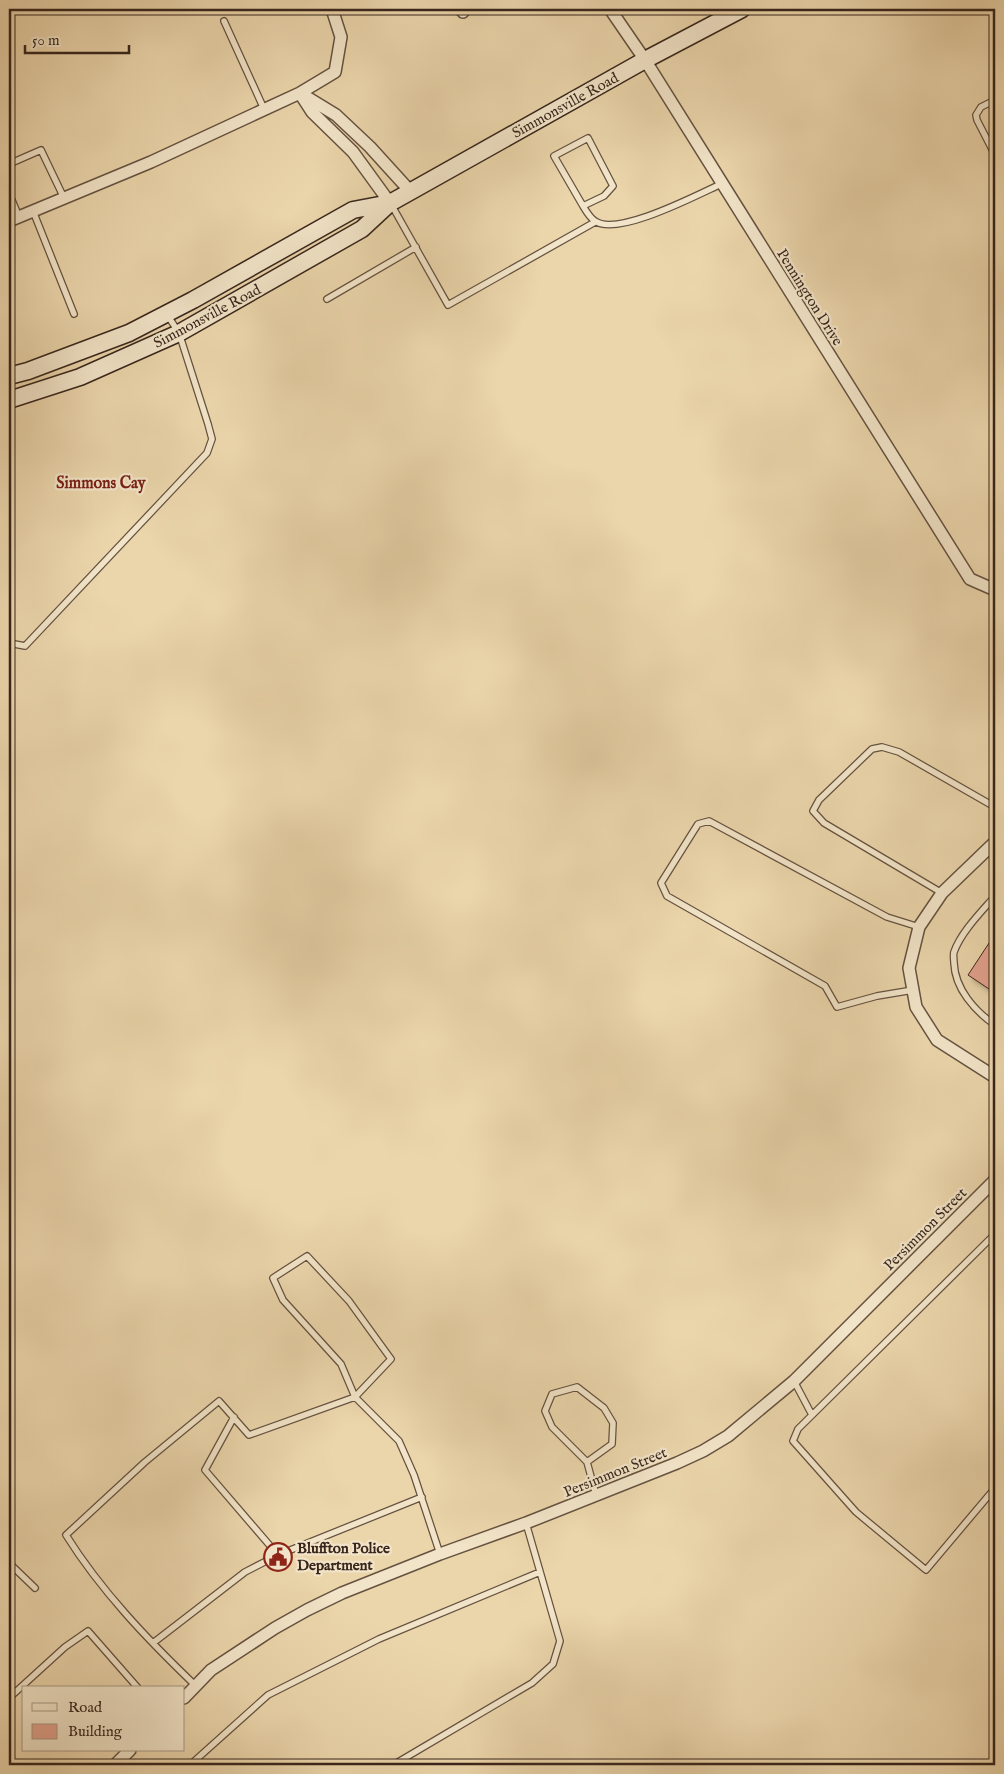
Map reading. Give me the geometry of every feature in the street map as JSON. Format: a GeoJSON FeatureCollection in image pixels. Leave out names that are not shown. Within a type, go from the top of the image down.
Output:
{"type":"FeatureCollection","features":[{"type":"Feature","properties":{"kind":"street"},"geometry":{"type":"LineString","coordinates":[[14,219],[151,162],[300,93],[335,72],[341,37],[332,9]]}},
{"type":"Feature","properties":{"kind":"street","name":"Pennington Drive"},"geometry":{"type":"LineString","coordinates":[[610,9],[644,60],[970,579],[995,590]]}},
{"type":"Feature","properties":{"kind":"street","name":"Simmonsville Road"},"geometry":{"type":"LineString","coordinates":[[9,400],[80,378],[179,333],[362,229],[390,203],[410,191],[644,60],[742,9]]}},
{"type":"Feature","properties":{"kind":"street"},"geometry":{"type":"LineString","coordinates":[[300,93],[336,115],[370,147],[410,191]]}},
{"type":"Feature","properties":{"kind":"street"},"geometry":{"type":"LineString","coordinates":[[300,93],[312,112],[353,152],[390,203]]}},
{"type":"Feature","properties":{"kind":"street","name":"Simmonsville Road"},"geometry":{"type":"LineString","coordinates":[[9,376],[28,371],[129,333],[353,210],[390,203]]}},
{"type":"Feature","properties":{"kind":"street"},"geometry":{"type":"LineString","coordinates":[[995,842],[942,893],[919,927],[909,968],[916,1006],[937,1040],[995,1077]]}},
{"type":"Feature","properties":{"kind":"street","name":"Persimmon Street"},"geometry":{"type":"LineString","coordinates":[[185,1697],[211,1670],[275,1628],[342,1593],[677,1464],[728,1436],[794,1381],[995,1180]]}},
{"type":"Feature","properties":{"kind":"street"},"geometry":{"type":"LineString","coordinates":[[115,1765],[128,1752]]}},
{"type":"Feature","properties":{"kind":"lane"},"geometry":{"type":"LineString","coordinates":[[224,21],[264,109]]}},
{"type":"Feature","properties":{"kind":"lane"},"geometry":{"type":"LineString","coordinates":[[995,100],[981,107],[976,115],[995,155]]}},
{"type":"Feature","properties":{"kind":"lane"},"geometry":{"type":"LineString","coordinates":[[583,206],[604,196],[613,186],[588,138],[554,156],[583,206],[595,222],[608,225],[626,223],[657,213],[721,184]]}},
{"type":"Feature","properties":{"kind":"lane"},"geometry":{"type":"LineString","coordinates":[[9,164],[41,150],[64,198]]}},
{"type":"Feature","properties":{"kind":"lane"},"geometry":{"type":"LineString","coordinates":[[9,194],[14,219]]}},
{"type":"Feature","properties":{"kind":"lane"},"geometry":{"type":"LineString","coordinates":[[390,203],[448,305],[595,222]]}},
{"type":"Feature","properties":{"kind":"lane"},"geometry":{"type":"LineString","coordinates":[[33,211],[74,314]]}},
{"type":"Feature","properties":{"kind":"lane"},"geometry":{"type":"LineString","coordinates":[[327,300],[416,247]]}},
{"type":"Feature","properties":{"kind":"lane"},"geometry":{"type":"LineString","coordinates":[[9,643],[25,646],[207,453],[212,439],[179,333],[166,314]]}},
{"type":"Feature","properties":{"kind":"lane"},"geometry":{"type":"LineString","coordinates":[[942,893],[824,823],[812,811],[819,800],[872,748],[882,747],[900,752],[995,806]]}},
{"type":"Feature","properties":{"kind":"lane"},"geometry":{"type":"LineString","coordinates":[[913,990],[877,996],[837,1007],[825,986],[667,896],[661,883],[698,824],[709,821],[887,917],[919,927]]}},
{"type":"Feature","properties":{"kind":"lane"},"geometry":{"type":"LineString","coordinates":[[995,896],[970,925],[954,952],[954,974],[967,998],[982,1015],[995,1025]]}},
{"type":"Feature","properties":{"kind":"lane"},"geometry":{"type":"LineString","coordinates":[[995,1234],[798,1429],[793,1441],[856,1512],[926,1570],[995,1488]]}},
{"type":"Feature","properties":{"kind":"lane"},"geometry":{"type":"LineString","coordinates":[[196,1686],[104,1590],[66,1535],[145,1462],[219,1401],[250,1435],[355,1397],[391,1359],[349,1301],[307,1256],[273,1278],[283,1300],[341,1364],[355,1397],[399,1441],[422,1497],[440,1554]]}},
{"type":"Feature","properties":{"kind":"lane"},"geometry":{"type":"LineString","coordinates":[[794,1381],[812,1415]]}},
{"type":"Feature","properties":{"kind":"lane"},"geometry":{"type":"LineString","coordinates":[[587,1462],[612,1444],[613,1423],[604,1408],[577,1387],[552,1394],[545,1412],[552,1427],[587,1462],[596,1495]]}},
{"type":"Feature","properties":{"kind":"lane"},"geometry":{"type":"LineString","coordinates":[[234,1417],[205,1470],[278,1555]]}},
{"type":"Feature","properties":{"kind":"lane"},"geometry":{"type":"LineString","coordinates":[[154,1643],[245,1572],[278,1555],[422,1497]]}},
{"type":"Feature","properties":{"kind":"lane"},"geometry":{"type":"LineString","coordinates":[[393,1765],[532,1683],[553,1664],[560,1641],[526,1523]]}},
{"type":"Feature","properties":{"kind":"lane"},"geometry":{"type":"LineString","coordinates":[[9,1563],[35,1588]]}},
{"type":"Feature","properties":{"kind":"lane"},"geometry":{"type":"LineString","coordinates":[[190,1765],[268,1695],[379,1639],[540,1572]]}},
{"type":"Feature","properties":{"kind":"lane"},"geometry":{"type":"LineString","coordinates":[[22,1686],[65,1647],[88,1631],[136,1686]]}},
{"type":"Feature","properties":{"kind":"lane"},"geometry":{"type":"LineString","coordinates":[[9,1698],[22,1686]]}},
{"type":"Feature","properties":{"kind":"building"},"geometry":{"type":"Polygon","coordinates":[[[995,934],[995,993],[968,975],[995,934]]]}},
{"type":"Feature","properties":{"kind":"place","name":"Bluffton Police Department"},"geometry":{"type":"Point","coordinates":[278,1557]}},
{"type":"Feature","properties":{"kind":"district","name":"Simmons Cay"},"geometry":{"type":"Point","coordinates":[101,482]}}]}
